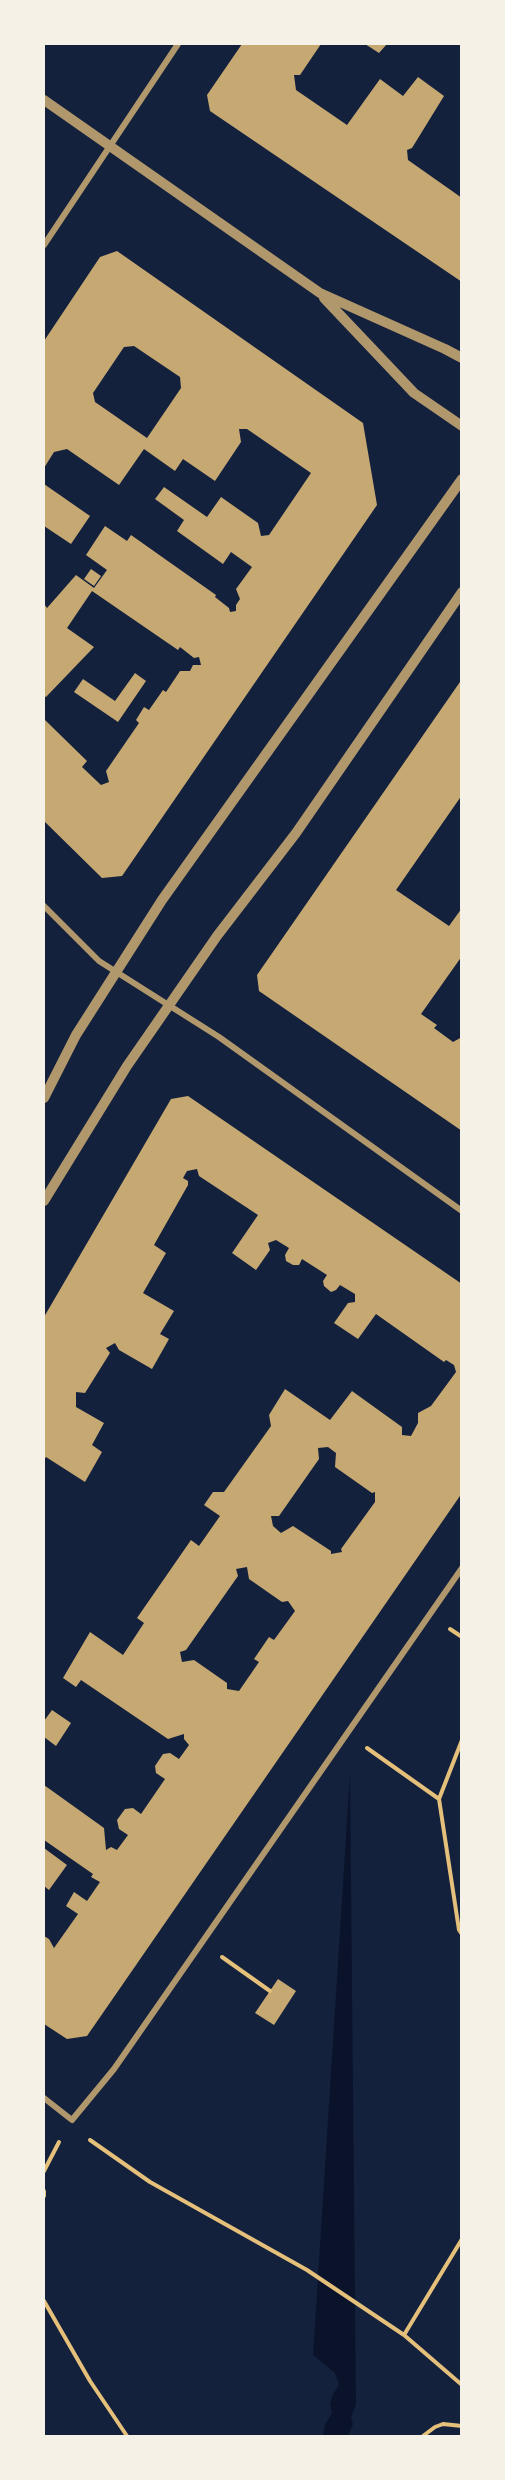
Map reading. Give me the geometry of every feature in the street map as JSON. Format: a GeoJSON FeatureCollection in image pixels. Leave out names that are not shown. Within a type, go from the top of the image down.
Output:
{"type":"FeatureCollection","features":[{"type":"Feature","properties":{"kind":"street"},"geometry":{"type":"LineString","coordinates":[[44,244],[178,44]]}},
{"type":"Feature","properties":{"kind":"street"},"geometry":{"type":"LineString","coordinates":[[44,100],[320,293],[462,358]]}},
{"type":"Feature","properties":{"kind":"street"},"geometry":{"type":"LineString","coordinates":[[320,293],[414,393],[462,426]]}},
{"type":"Feature","properties":{"kind":"street"},"geometry":{"type":"LineString","coordinates":[[44,1098],[76,1035],[162,900],[462,479]]}},
{"type":"Feature","properties":{"kind":"street"},"geometry":{"type":"LineString","coordinates":[[44,1201],[127,1066],[218,936],[296,833],[462,592]]}},
{"type":"Feature","properties":{"kind":"street"},"geometry":{"type":"LineString","coordinates":[[44,906],[99,960],[219,1037],[462,1212]]}},
{"type":"Feature","properties":{"kind":"street"},"geometry":{"type":"LineString","coordinates":[[44,2098],[72,2120],[114,2069],[462,1568]]}},
{"type":"Feature","properties":{"kind":"path"},"geometry":{"type":"LineString","coordinates":[[347,1734],[439,1799]]}},
{"type":"Feature","properties":{"kind":"path"},"geometry":{"type":"LineString","coordinates":[[461,1930],[439,1799],[462,1740]]}},
{"type":"Feature","properties":{"kind":"path"},"geometry":{"type":"LineString","coordinates":[[202,1942],[270,1991]]}},
{"type":"Feature","properties":{"kind":"path"},"geometry":{"type":"LineString","coordinates":[[72,2120],[89,2139],[150,2182],[307,2270],[366,2309],[404,2335],[462,2385]]}},
{"type":"Feature","properties":{"kind":"path"},"geometry":{"type":"LineString","coordinates":[[44,2191],[44,2196]]}},
{"type":"Feature","properties":{"kind":"path"},"geometry":{"type":"LineString","coordinates":[[404,2335],[462,2239]]}},
{"type":"Feature","properties":{"kind":"path"},"geometry":{"type":"LineString","coordinates":[[44,2301],[90,2381],[127,2436]]}},
{"type":"Feature","properties":{"kind":"path"},"geometry":{"type":"LineString","coordinates":[[423,2436],[443,2424],[462,2426]]}},
{"type":"Feature","properties":{"kind":"water"},"geometry":{"type":"Polygon","coordinates":[[[350,1774],[356,2404],[351,2417],[353,2424],[348,2436],[323,2436],[325,2425],[332,2413],[330,2403],[339,2385],[335,2373],[313,2355],[350,1774]]]}},
{"type":"Feature","properties":{"kind":"building"},"geometry":{"type":"Polygon","coordinates":[[[242,44],[321,44],[300,75],[294,75],[296,90],[347,125],[380,79],[403,96],[418,77],[444,96],[412,148],[407,150],[408,160],[462,198],[462,282],[210,111],[207,95],[242,44]]]}},
{"type":"Feature","properties":{"kind":"building"},"geometry":{"type":"Polygon","coordinates":[[[365,44],[387,44],[379,53],[365,44]]]}},
{"type":"Feature","properties":{"kind":"building"},"geometry":{"type":"Polygon","coordinates":[[[117,251],[363,423],[377,505],[122,876],[102,878],[44,821],[44,719],[87,761],[82,767],[101,785],[109,782],[106,771],[139,723],[136,720],[144,707],[149,710],[163,690],[166,692],[180,671],[190,671],[193,665],[201,665],[199,657],[194,658],[180,647],[178,650],[92,591],[67,628],[94,647],[46,697],[44,696],[44,604],[47,608],[76,575],[94,588],[107,570],[86,555],[105,526],[127,541],[131,535],[216,595],[215,597],[229,608],[230,612],[236,611],[236,605],[240,599],[236,589],[252,567],[231,552],[223,564],[177,531],[184,520],[155,499],[164,487],[207,517],[221,497],[258,523],[261,536],[269,535],[311,473],[247,429],[239,429],[241,442],[215,481],[183,459],[175,471],[144,449],[119,485],[67,449],[54,452],[44,468],[44,341],[100,257],[117,251]],[[134,346],[124,347],[93,393],[95,402],[147,438],[181,388],[180,377],[134,346]]]}},
{"type":"Feature","properties":{"kind":"building"},"geometry":{"type":"Polygon","coordinates":[[[44,484],[90,516],[71,544],[44,526],[44,484]]]}},
{"type":"Feature","properties":{"kind":"building"},"geometry":{"type":"Polygon","coordinates":[[[91,569],[101,576],[94,586],[84,579],[91,569]]]}},
{"type":"Feature","properties":{"kind":"building"},"geometry":{"type":"Polygon","coordinates":[[[135,673],[146,681],[118,722],[74,692],[83,679],[115,701],[135,673]]]}},
{"type":"Feature","properties":{"kind":"building"},"geometry":{"type":"Polygon","coordinates":[[[462,679],[462,795],[396,890],[449,926],[462,908],[462,956],[421,1014],[437,1025],[434,1028],[453,1042],[462,1037],[462,1131],[259,991],[257,975],[462,679]]]}},
{"type":"Feature","properties":{"kind":"building"},"geometry":{"type":"Polygon","coordinates":[[[188,1096],[462,1284],[462,1493],[87,2036],[67,2039],[44,2024],[44,1936],[49,1939],[54,1948],[78,1914],[66,1906],[74,1892],[87,1901],[100,1882],[91,1877],[93,1874],[44,1840],[44,1785],[104,1828],[106,1850],[111,1847],[117,1850],[128,1835],[119,1829],[117,1820],[125,1809],[133,1808],[141,1814],[165,1779],[156,1773],[155,1766],[163,1754],[170,1753],[179,1759],[189,1745],[184,1739],[184,1734],[168,1739],[81,1680],[76,1687],[63,1678],[90,1632],[123,1655],[144,1623],[137,1618],[191,1540],[199,1546],[220,1516],[204,1505],[213,1492],[224,1492],[271,1426],[269,1415],[285,1389],[330,1420],[352,1391],[402,1427],[402,1435],[411,1436],[418,1423],[418,1413],[431,1406],[456,1372],[454,1365],[446,1360],[444,1362],[376,1314],[358,1339],[334,1323],[348,1303],[355,1302],[355,1294],[340,1285],[331,1292],[324,1286],[323,1281],[327,1275],[302,1259],[299,1265],[286,1261],[285,1255],[289,1248],[276,1240],[268,1243],[270,1250],[256,1270],[232,1253],[258,1215],[199,1176],[197,1169],[187,1171],[183,1178],[188,1181],[188,1185],[154,1245],[166,1253],[143,1293],[174,1311],[160,1334],[169,1339],[152,1369],[119,1350],[115,1343],[106,1348],[110,1353],[85,1393],[76,1392],[76,1407],[104,1423],[92,1445],[102,1452],[85,1482],[46,1457],[44,1460],[44,1317],[171,1099],[188,1096]],[[328,1447],[318,1448],[319,1459],[279,1516],[271,1516],[273,1526],[281,1533],[293,1526],[331,1551],[331,1554],[342,1552],[341,1549],[375,1502],[375,1492],[372,1493],[335,1467],[336,1453],[328,1447]],[[247,1567],[236,1569],[238,1576],[186,1650],[180,1652],[182,1662],[194,1660],[227,1683],[227,1689],[239,1691],[259,1662],[254,1659],[269,1637],[274,1640],[295,1611],[288,1601],[282,1602],[249,1579],[247,1567]]]}},
{"type":"Feature","properties":{"kind":"building"},"geometry":{"type":"Polygon","coordinates":[[[52,1710],[71,1723],[56,1746],[44,1737],[44,1721],[52,1710]]]}},
{"type":"Feature","properties":{"kind":"building"},"geometry":{"type":"Polygon","coordinates":[[[44,1848],[67,1865],[49,1890],[44,1886],[44,1848]]]}},
{"type":"Feature","properties":{"kind":"building"},"geometry":{"type":"Polygon","coordinates":[[[278,1979],[296,1991],[274,2025],[255,2013],[278,1979]]]}}]}
